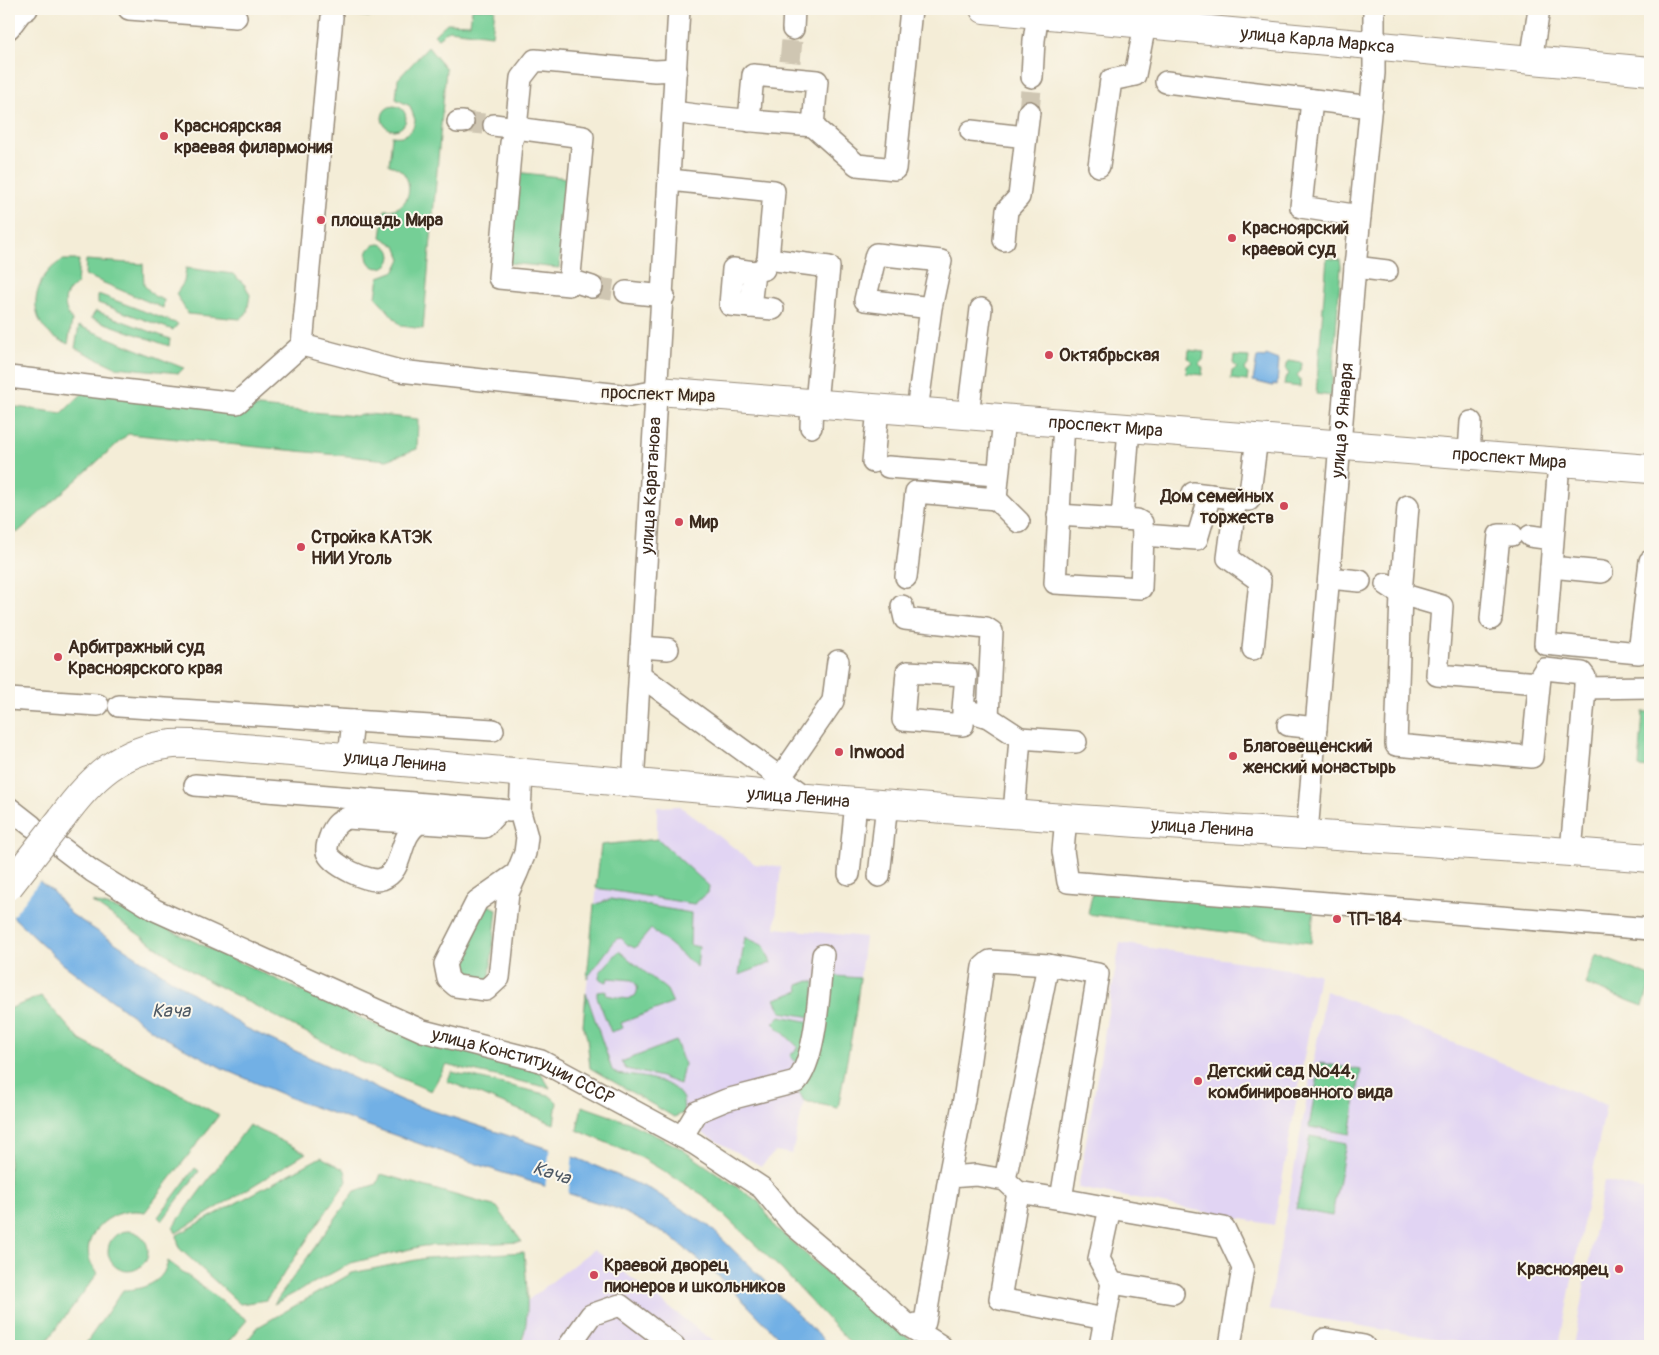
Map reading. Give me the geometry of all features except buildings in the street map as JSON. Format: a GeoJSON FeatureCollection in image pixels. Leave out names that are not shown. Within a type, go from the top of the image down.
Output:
{"type":"FeatureCollection","features":[{"type":"Feature","properties":{"kind":"main road","name":"улица Карла Маркса"},"geometry":{"type":"LineString","coordinates":[[984,9],[1130,19],[1531,61],[1650,68]]}},
{"type":"Feature","properties":{"kind":"main road","name":"проспект Мира"},"geometry":{"type":"LineString","coordinates":[[658,391],[813,411],[878,408],[1650,468]]}},
{"type":"Feature","properties":{"kind":"main road","name":"улица Ленина"},"geometry":{"type":"LineString","coordinates":[[9,886],[83,789],[102,772],[132,754],[174,744],[349,757],[633,784],[856,802],[1650,858]]}},
{"type":"Feature","properties":{"kind":"street"},"geometry":{"type":"LineString","coordinates":[[9,28],[22,12],[27,9]]}},
{"type":"Feature","properties":{"kind":"street"},"geometry":{"type":"LineString","coordinates":[[129,9],[236,17]]}},
{"type":"Feature","properties":{"kind":"street","name":"улица Каратанова"},"geometry":{"type":"LineString","coordinates":[[633,784],[664,296],[679,9]]}},
{"type":"Feature","properties":{"kind":"street"},"geometry":{"type":"LineString","coordinates":[[674,112],[813,126],[857,165],[895,169],[911,9]]}},
{"type":"Feature","properties":{"kind":"street","name":"улица 9 Января"},"geometry":{"type":"LineString","coordinates":[[1307,833],[1355,267],[1371,107],[1375,46],[1374,9]]}},
{"type":"Feature","properties":{"kind":"street"},"geometry":{"type":"LineString","coordinates":[[1531,61],[1538,9]]}},
{"type":"Feature","properties":{"kind":"street"},"geometry":{"type":"LineString","coordinates":[[1032,77],[1034,40],[1038,14]]}},
{"type":"Feature","properties":{"kind":"street"},"geometry":{"type":"LineString","coordinates":[[9,377],[237,403],[302,344],[332,17]]}},
{"type":"Feature","properties":{"kind":"street"},"geometry":{"type":"LineString","coordinates":[[1099,166],[1111,80],[1135,75],[1130,19]]}},
{"type":"Feature","properties":{"kind":"street"},"geometry":{"type":"LineString","coordinates":[[494,125],[516,128],[583,136],[570,286],[499,278],[511,143],[516,128],[521,78],[535,60],[655,71],[676,70]]}},
{"type":"Feature","properties":{"kind":"street"},"geometry":{"type":"LineString","coordinates":[[749,121],[753,75],[789,70],[817,80],[813,126]]}},
{"type":"Feature","properties":{"kind":"street"},"geometry":{"type":"LineString","coordinates":[[1166,82],[1371,107]]}},
{"type":"Feature","properties":{"kind":"street"},"geometry":{"type":"LineString","coordinates":[[1312,100],[1301,207],[1360,216]]}},
{"type":"Feature","properties":{"kind":"street"},"geometry":{"type":"LineString","coordinates":[[1004,240],[1007,210],[1019,196],[1029,112]]}},
{"type":"Feature","properties":{"kind":"street"},"geometry":{"type":"LineString","coordinates":[[971,131],[1026,137]]}},
{"type":"Feature","properties":{"kind":"street"},"geometry":{"type":"LineString","coordinates":[[670,180],[774,191],[761,265],[750,307],[773,309]]}},
{"type":"Feature","properties":{"kind":"street"},"geometry":{"type":"LineString","coordinates":[[761,265],[829,266],[813,411]]}},
{"type":"Feature","properties":{"kind":"street"},"geometry":{"type":"LineString","coordinates":[[1355,267],[1387,271]]}},
{"type":"Feature","properties":{"kind":"street"},"geometry":{"type":"LineString","coordinates":[[570,280],[592,287]]}},
{"type":"Feature","properties":{"kind":"street"},"geometry":{"type":"LineString","coordinates":[[626,292],[664,296]]}},
{"type":"Feature","properties":{"kind":"street"},"geometry":{"type":"LineString","coordinates":[[917,411],[931,308]]}},
{"type":"Feature","properties":{"kind":"street"},"geometry":{"type":"LineString","coordinates":[[968,415],[981,309]]}},
{"type":"Feature","properties":{"kind":"street","name":"проспект Мира"},"geometry":{"type":"LineString","coordinates":[[302,344],[400,371],[630,396],[658,391]]}},
{"type":"Feature","properties":{"kind":"street"},"geometry":{"type":"LineString","coordinates":[[878,408],[881,464],[997,475]]}},
{"type":"Feature","properties":{"kind":"street"},"geometry":{"type":"LineString","coordinates":[[996,500],[1004,418]]}},
{"type":"Feature","properties":{"kind":"street"},"geometry":{"type":"LineString","coordinates":[[1469,453],[1471,422]]}},
{"type":"Feature","properties":{"kind":"street"},"geometry":{"type":"LineString","coordinates":[[1058,515],[1137,520],[1142,523],[1141,588],[1055,583],[1058,515],[1064,423]]}},
{"type":"Feature","properties":{"kind":"street"},"geometry":{"type":"LineString","coordinates":[[1122,519],[1129,428]]}},
{"type":"Feature","properties":{"kind":"street"},"geometry":{"type":"LineString","coordinates":[[1142,535],[1198,539],[1202,494],[1249,500],[1257,438]]}},
{"type":"Feature","properties":{"kind":"street"},"geometry":{"type":"LineString","coordinates":[[1559,462],[1546,644],[1639,653],[1650,562]]}},
{"type":"Feature","properties":{"kind":"street"},"geometry":{"type":"LineString","coordinates":[[906,577],[916,492],[996,500],[1019,522]]}},
{"type":"Feature","properties":{"kind":"street"},"geometry":{"type":"LineString","coordinates":[[1236,498],[1228,558],[1260,581],[1253,649]]}},
{"type":"Feature","properties":{"kind":"street"},"geometry":{"type":"LineString","coordinates":[[1408,506],[1394,589],[1396,745],[1532,757],[1539,683],[1545,669],[1582,672],[1585,677],[1585,688],[1571,852]]}},
{"type":"Feature","properties":{"kind":"street"},"geometry":{"type":"LineString","coordinates":[[1492,619],[1498,535],[1552,539]]}},
{"type":"Feature","properties":{"kind":"street"},"geometry":{"type":"LineString","coordinates":[[1551,568],[1602,572]]}},
{"type":"Feature","properties":{"kind":"street"},"geometry":{"type":"LineString","coordinates":[[1329,578],[1360,581]]}},
{"type":"Feature","properties":{"kind":"street"},"geometry":{"type":"LineString","coordinates":[[1394,589],[1442,606],[1437,675],[1539,683]]}},
{"type":"Feature","properties":{"kind":"street"},"geometry":{"type":"LineString","coordinates":[[902,606],[905,620],[986,628],[992,632],[988,717]]}},
{"type":"Feature","properties":{"kind":"street"},"geometry":{"type":"LineString","coordinates":[[642,647],[668,649]]}},
{"type":"Feature","properties":{"kind":"street"},"geometry":{"type":"LineString","coordinates":[[780,778],[833,701],[838,661]]}},
{"type":"Feature","properties":{"kind":"street"},"geometry":{"type":"LineString","coordinates":[[640,675],[713,719],[780,778],[808,798]]}},
{"type":"Feature","properties":{"kind":"street"},"geometry":{"type":"LineString","coordinates":[[1585,688],[1650,687]]}},
{"type":"Feature","properties":{"kind":"street"},"geometry":{"type":"LineString","coordinates":[[9,698],[98,705]]}},
{"type":"Feature","properties":{"kind":"street"},"geometry":{"type":"LineString","coordinates":[[119,706],[493,730]]}},
{"type":"Feature","properties":{"kind":"street"},"geometry":{"type":"LineString","coordinates":[[964,708],[988,717],[1020,738],[1076,742]]}},
{"type":"Feature","properties":{"kind":"street"},"geometry":{"type":"LineString","coordinates":[[349,757],[353,721]]}},
{"type":"Feature","properties":{"kind":"street"},"geometry":{"type":"LineString","coordinates":[[1288,725],[1316,728]]}},
{"type":"Feature","properties":{"kind":"street"},"geometry":{"type":"LineString","coordinates":[[1014,814],[1020,738]]}},
{"type":"Feature","properties":{"kind":"street"},"geometry":{"type":"LineString","coordinates":[[421,822],[484,827],[510,811],[522,772]]}},
{"type":"Feature","properties":{"kind":"street"},"geometry":{"type":"LineString","coordinates":[[195,785],[510,811]]}},
{"type":"Feature","properties":{"kind":"street"},"geometry":{"type":"LineString","coordinates":[[849,874],[856,802]]}},
{"type":"Feature","properties":{"kind":"street"},"geometry":{"type":"LineString","coordinates":[[879,876],[887,804]]}},
{"type":"Feature","properties":{"kind":"street"},"geometry":{"type":"LineString","coordinates":[[9,808],[32,826]]}},
{"type":"Feature","properties":{"kind":"street"},"geometry":{"type":"LineString","coordinates":[[510,811],[527,837],[525,853],[517,873],[508,893],[499,978],[486,990],[456,986],[448,979],[445,964],[477,901],[517,873]]}},
{"type":"Feature","properties":{"kind":"street"},"geometry":{"type":"LineString","coordinates":[[1066,817],[1063,851],[1068,882],[1650,929]]}},
{"type":"Feature","properties":{"kind":"street","name":"улица Конституции СССР"},"geometry":{"type":"LineString","coordinates":[[63,849],[92,871],[164,914],[423,1031],[541,1061],[682,1137],[762,1188],[792,1224],[864,1284],[908,1326],[941,1346]]}},
{"type":"Feature","properties":{"kind":"street"},"geometry":{"type":"LineString","coordinates":[[682,1137],[697,1112],[726,1100],[796,1082],[804,1074],[811,1048],[823,955]]}},
{"type":"Feature","properties":{"kind":"street"},"geometry":{"type":"LineString","coordinates":[[908,1326],[925,1322],[965,1094],[983,967],[990,961],[1048,964],[1106,974],[1061,1199]]}},
{"type":"Feature","properties":{"kind":"street"},"geometry":{"type":"LineString","coordinates":[[1048,964],[1012,1186],[1000,1299],[1105,1319]]}},
{"type":"Feature","properties":{"kind":"street"},"geometry":{"type":"LineString","coordinates":[[949,1177],[976,1175],[1061,1199],[1224,1228],[1243,1268],[1235,1345]]}},
{"type":"Feature","properties":{"kind":"street"},"geometry":{"type":"LineString","coordinates":[[1100,1346],[1112,1283],[1099,1259],[1110,1208]]}},
{"type":"Feature","properties":{"kind":"street"},"geometry":{"type":"LineString","coordinates":[[1112,1283],[1173,1293]]}},
{"type":"Feature","properties":{"kind":"street"},"geometry":{"type":"LineString","coordinates":[[569,1346],[591,1315],[620,1305],[674,1346]]}},
{"type":"Feature","properties":{"kind":"street"},"geometry":{"type":"LineString","coordinates":[[1326,1335],[1364,1346]]}},
{"type":"Feature","properties":{"kind":"shaded area"},"geometry":{"type":"Polygon","coordinates":[[[680,806],[755,864],[781,867],[775,928],[865,937],[855,1017],[838,1108],[804,1102],[792,1154],[776,1151],[761,1166],[702,1133],[703,1124],[684,1113],[674,1117],[590,1068],[587,1038],[583,1025],[601,845],[657,839],[657,807],[680,806]]]}},
{"type":"Feature","properties":{"kind":"shaded area","name":"Детский сад №44, комбинированного вида"},"geometry":{"type":"Polygon","coordinates":[[[1120,943],[1319,974],[1274,1225],[1078,1188],[1120,943]]]}},
{"type":"Feature","properties":{"kind":"shaded area"},"geometry":{"type":"Polygon","coordinates":[[[1326,991],[1606,1105],[1559,1346],[1480,1346],[1269,1310],[1326,991]]]}},
{"type":"Feature","properties":{"kind":"shaded area","name":"Красноярец"},"geometry":{"type":"Polygon","coordinates":[[[1604,1181],[1650,1191],[1650,1346],[1573,1346],[1604,1181]]]}},
{"type":"Feature","properties":{"kind":"shaded area","name":"Краевой дворец пионеров и школьников"},"geometry":{"type":"Polygon","coordinates":[[[594,1249],[719,1346],[519,1346],[524,1339],[527,1301],[594,1249]]]}},
{"type":"Feature","properties":{"kind":"green space"},"geometry":{"type":"Polygon","coordinates":[[[342,9],[393,9],[370,17],[341,13],[342,9]]]}},
{"type":"Feature","properties":{"kind":"green space"},"geometry":{"type":"Polygon","coordinates":[[[472,9],[495,9],[492,35],[449,30],[438,38],[434,35],[447,23],[470,24],[472,9]]]}},
{"type":"Feature","properties":{"kind":"green space"},"geometry":{"type":"Polygon","coordinates":[[[428,47],[446,69],[423,329],[401,326],[376,297],[379,277],[395,271],[401,259],[396,246],[381,237],[385,210],[395,209],[402,205],[407,198],[409,190],[404,174],[398,168],[389,165],[392,136],[408,134],[415,120],[410,106],[396,99],[398,79],[428,47]]]}},
{"type":"Feature","properties":{"kind":"green space"},"geometry":{"type":"Polygon","coordinates":[[[394,106],[402,110],[406,118],[402,126],[394,130],[386,126],[382,118],[386,110],[394,106]]]}},
{"type":"Feature","properties":{"kind":"green space"},"geometry":{"type":"Polygon","coordinates":[[[515,172],[568,178],[559,268],[508,263],[515,172]]]}},
{"type":"Feature","properties":{"kind":"green space"},"geometry":{"type":"Polygon","coordinates":[[[379,244],[387,248],[391,256],[387,264],[379,268],[371,264],[367,256],[371,248],[379,244]]]}},
{"type":"Feature","properties":{"kind":"green space"},"geometry":{"type":"Polygon","coordinates":[[[1327,258],[1340,260],[1341,266],[1331,396],[1316,394],[1327,258]]]}},
{"type":"Feature","properties":{"kind":"green space"},"geometry":{"type":"Polygon","coordinates":[[[63,260],[79,260],[77,284],[68,292],[65,301],[65,306],[72,321],[68,344],[45,329],[39,320],[36,310],[38,290],[42,281],[55,265],[63,260]]]}},
{"type":"Feature","properties":{"kind":"green space"},"geometry":{"type":"Polygon","coordinates":[[[86,260],[143,264],[144,285],[154,296],[164,300],[163,308],[85,275],[86,260]]]}},
{"type":"Feature","properties":{"kind":"green space"},"geometry":{"type":"Polygon","coordinates":[[[186,268],[233,274],[245,285],[250,295],[247,313],[240,319],[188,314],[176,294],[184,282],[186,268]]]}},
{"type":"Feature","properties":{"kind":"green space"},"geometry":{"type":"Polygon","coordinates":[[[98,294],[178,324],[173,330],[98,303],[98,294]]]}},
{"type":"Feature","properties":{"kind":"green space"},"geometry":{"type":"Polygon","coordinates":[[[96,311],[170,339],[169,346],[91,318],[96,311]]]}},
{"type":"Feature","properties":{"kind":"green space"},"geometry":{"type":"Polygon","coordinates":[[[79,326],[184,368],[179,373],[115,367],[75,348],[79,326]]]}},
{"type":"Feature","properties":{"kind":"green space"},"geometry":{"type":"Polygon","coordinates":[[[1189,350],[1204,352],[1203,360],[1199,364],[1203,368],[1202,375],[1186,373],[1187,366],[1192,362],[1188,358],[1189,350]]]}},
{"type":"Feature","properties":{"kind":"green space"},"geometry":{"type":"Polygon","coordinates":[[[1234,356],[1249,357],[1248,365],[1244,370],[1248,374],[1247,381],[1231,379],[1232,371],[1237,368],[1233,363],[1234,356]]]}},
{"type":"Feature","properties":{"kind":"green space"},"geometry":{"type":"Polygon","coordinates":[[[1288,361],[1302,363],[1301,371],[1297,375],[1300,379],[1300,387],[1284,385],[1285,378],[1289,374],[1286,370],[1288,361]]]}},
{"type":"Feature","properties":{"kind":"green space"},"geometry":{"type":"Polygon","coordinates":[[[85,391],[356,416],[369,414],[418,419],[417,449],[387,460],[128,434],[17,533],[9,523],[9,406],[62,413],[85,391]]]}},
{"type":"Feature","properties":{"kind":"green space"},"geometry":{"type":"Polygon","coordinates":[[[1643,712],[1650,712],[1650,768],[1639,767],[1643,712]]]}},
{"type":"Feature","properties":{"kind":"green space"},"geometry":{"type":"Polygon","coordinates":[[[658,839],[709,886],[708,893],[694,904],[596,888],[601,845],[658,839]]]}},
{"type":"Feature","properties":{"kind":"green space"},"geometry":{"type":"Polygon","coordinates":[[[1093,890],[1314,906],[1311,943],[1088,914],[1093,890]]]}},
{"type":"Feature","properties":{"kind":"green space"},"geometry":{"type":"Polygon","coordinates":[[[611,899],[691,913],[690,945],[699,947],[697,967],[651,929],[635,948],[628,945],[621,938],[616,939],[587,978],[594,905],[611,899]]]}},
{"type":"Feature","properties":{"kind":"green space"},"geometry":{"type":"Polygon","coordinates":[[[92,902],[133,913],[378,1026],[432,1042],[524,1065],[541,1073],[550,1088],[446,1065],[431,1091],[364,1063],[197,975],[92,902]]]}},
{"type":"Feature","properties":{"kind":"green space"},"geometry":{"type":"Polygon","coordinates":[[[488,905],[497,909],[490,976],[487,981],[460,980],[455,970],[483,908],[488,905]]]}},
{"type":"Feature","properties":{"kind":"green space"},"geometry":{"type":"Polygon","coordinates":[[[745,937],[764,946],[771,963],[739,975],[745,937]]]}},
{"type":"Feature","properties":{"kind":"green space"},"geometry":{"type":"Polygon","coordinates":[[[619,951],[667,990],[673,1003],[621,1023],[623,1028],[611,1032],[597,997],[597,992],[606,991],[606,995],[627,999],[635,996],[637,992],[637,986],[632,980],[608,978],[607,982],[599,979],[600,972],[619,951]]]}},
{"type":"Feature","properties":{"kind":"green space"},"geometry":{"type":"Polygon","coordinates":[[[1596,955],[1650,976],[1650,985],[1643,1006],[1585,984],[1596,955]]]}},
{"type":"Feature","properties":{"kind":"green space"},"geometry":{"type":"Polygon","coordinates":[[[823,975],[860,978],[855,1017],[838,1108],[804,1101],[798,1090],[823,975]]]}},
{"type":"Feature","properties":{"kind":"green space"},"geometry":{"type":"Polygon","coordinates":[[[809,981],[815,982],[812,1017],[781,1012],[775,999],[799,991],[798,985],[809,981]]]}},
{"type":"Feature","properties":{"kind":"green space"},"geometry":{"type":"Polygon","coordinates":[[[586,993],[612,1070],[617,1074],[654,1079],[671,1086],[683,1099],[684,1113],[674,1117],[590,1068],[587,1038],[583,1025],[586,993]]]}},
{"type":"Feature","properties":{"kind":"green space"},"geometry":{"type":"Polygon","coordinates":[[[41,996],[80,1040],[219,1115],[145,1212],[131,1211],[118,1214],[106,1220],[97,1229],[91,1239],[88,1250],[90,1262],[98,1273],[43,1346],[9,1346],[9,1009],[41,996]]]}},
{"type":"Feature","properties":{"kind":"green space"},"geometry":{"type":"Polygon","coordinates":[[[780,1016],[811,1022],[805,1060],[778,1084],[797,1063],[790,1056],[798,1047],[773,1023],[780,1016]]]}},
{"type":"Feature","properties":{"kind":"green space"},"geometry":{"type":"Polygon","coordinates":[[[676,1041],[684,1064],[680,1084],[661,1077],[626,1069],[621,1062],[676,1041]]]}},
{"type":"Feature","properties":{"kind":"green space"},"geometry":{"type":"Polygon","coordinates":[[[1320,1063],[1361,1070],[1350,1134],[1309,1127],[1320,1063]]]}},
{"type":"Feature","properties":{"kind":"green space"},"geometry":{"type":"Polygon","coordinates":[[[452,1072],[549,1095],[557,1102],[554,1124],[447,1081],[452,1072]]]}},
{"type":"Feature","properties":{"kind":"green space"},"geometry":{"type":"Polygon","coordinates":[[[582,1106],[628,1122],[677,1146],[759,1202],[775,1227],[876,1316],[921,1346],[853,1346],[782,1270],[703,1195],[642,1158],[577,1130],[582,1106]]]}},
{"type":"Feature","properties":{"kind":"green space"},"geometry":{"type":"Polygon","coordinates":[[[249,1125],[306,1153],[176,1233],[173,1227],[249,1125]]]}},
{"type":"Feature","properties":{"kind":"green space"},"geometry":{"type":"Polygon","coordinates":[[[1310,1136],[1346,1143],[1332,1216],[1296,1209],[1310,1136]]]}},
{"type":"Feature","properties":{"kind":"green space"},"geometry":{"type":"Polygon","coordinates":[[[321,1157],[345,1170],[347,1181],[266,1300],[240,1304],[179,1248],[177,1235],[321,1157]]]}},
{"type":"Feature","properties":{"kind":"green space"},"geometry":{"type":"Polygon","coordinates":[[[195,1168],[199,1171],[162,1221],[158,1217],[195,1168]]]}},
{"type":"Feature","properties":{"kind":"green space"},"geometry":{"type":"Polygon","coordinates":[[[381,1174],[497,1207],[522,1242],[423,1246],[351,1263],[274,1304],[355,1191],[377,1184],[381,1174]]]}},
{"type":"Feature","properties":{"kind":"green space"},"geometry":{"type":"Polygon","coordinates":[[[128,1231],[142,1237],[148,1251],[142,1265],[128,1271],[114,1265],[108,1251],[114,1237],[128,1231]]]}},
{"type":"Feature","properties":{"kind":"green space"},"geometry":{"type":"Polygon","coordinates":[[[524,1252],[527,1314],[526,1326],[519,1346],[243,1346],[258,1327],[352,1273],[426,1258],[524,1252]]]}},
{"type":"Feature","properties":{"kind":"green space"},"geometry":{"type":"Polygon","coordinates":[[[168,1261],[247,1320],[225,1346],[84,1346],[123,1290],[137,1289],[151,1284],[162,1275],[168,1261]]]}},
{"type":"Feature","properties":{"kind":"water"},"geometry":{"type":"Polygon","coordinates":[[[1266,355],[1279,360],[1277,385],[1273,384],[1273,386],[1253,381],[1257,357],[1265,358],[1266,355]]]}},
{"type":"Feature","properties":{"kind":"water","name":"Кача"},"geometry":{"type":"Polygon","coordinates":[[[9,857],[53,892],[71,914],[246,1028],[403,1101],[579,1159],[652,1190],[710,1227],[830,1346],[787,1346],[723,1280],[671,1237],[618,1209],[500,1172],[300,1102],[224,1069],[156,1033],[63,964],[9,913],[9,857]]]}},
{"type":"Feature","properties":{"kind":"pier"},"geometry":{"type":"Polygon","coordinates":[[[10,855],[41,879],[11,919],[9,917],[10,855]]]}},
{"type":"Feature","properties":{"kind":"pier"},"geometry":{"type":"Polygon","coordinates":[[[550,1147],[573,1155],[568,1196],[545,1189],[550,1147]]]}},
{"type":"Feature","properties":{"kind":"tunnel"},"geometry":{"type":"LineString","coordinates":[[790,62],[793,29]]}},
{"type":"Feature","properties":{"kind":"tunnel"},"geometry":{"type":"LineString","coordinates":[[1029,112],[1032,77]]}},
{"type":"Feature","properties":{"kind":"tunnel"},"geometry":{"type":"LineString","coordinates":[[463,122],[494,125]]}},
{"type":"Feature","properties":{"kind":"tunnel"},"geometry":{"type":"LineString","coordinates":[[592,287],[626,292]]}},
{"type":"Feature","properties":{"kind":"place","name":"Красноярская краевая филармония"},"geometry":{"type":"Point","coordinates":[164,136]}},
{"type":"Feature","properties":{"kind":"place","name":"площадь Мира"},"geometry":{"type":"Point","coordinates":[321,220]}},
{"type":"Feature","properties":{"kind":"place","name":"Красноярский краевой суд"},"geometry":{"type":"Point","coordinates":[1232,238]}},
{"type":"Feature","properties":{"kind":"place","name":"Октябрьская"},"geometry":{"type":"Point","coordinates":[1049,355]}},
{"type":"Feature","properties":{"kind":"place","name":"Дом семейных торжеств"},"geometry":{"type":"Point","coordinates":[1284,506]}},
{"type":"Feature","properties":{"kind":"place","name":"Мир"},"geometry":{"type":"Point","coordinates":[679,522]}},
{"type":"Feature","properties":{"kind":"place","name":"Стройка КАТЭК НИИ Уголь"},"geometry":{"type":"Point","coordinates":[301,547]}},
{"type":"Feature","properties":{"kind":"place","name":"Арбитражный суд Красноярского края"},"geometry":{"type":"Point","coordinates":[58,657]}},
{"type":"Feature","properties":{"kind":"place","name":"Inwood"},"geometry":{"type":"Point","coordinates":[839,752]}},
{"type":"Feature","properties":{"kind":"place","name":"Благовещенский женский монастырь"},"geometry":{"type":"Point","coordinates":[1233,756]}},
{"type":"Feature","properties":{"kind":"place","name":"ТП-184"},"geometry":{"type":"Point","coordinates":[1337,919]}},
{"type":"Feature","properties":{"kind":"place","name":"Детский сад №44, комбинированного вида"},"geometry":{"type":"Point","coordinates":[1198,1081]}},
{"type":"Feature","properties":{"kind":"place","name":"Красноярец"},"geometry":{"type":"Point","coordinates":[1619,1269]}},
{"type":"Feature","properties":{"kind":"place","name":"Краевой дворец пионеров и школьников"},"geometry":{"type":"Point","coordinates":[594,1275]}}]}
